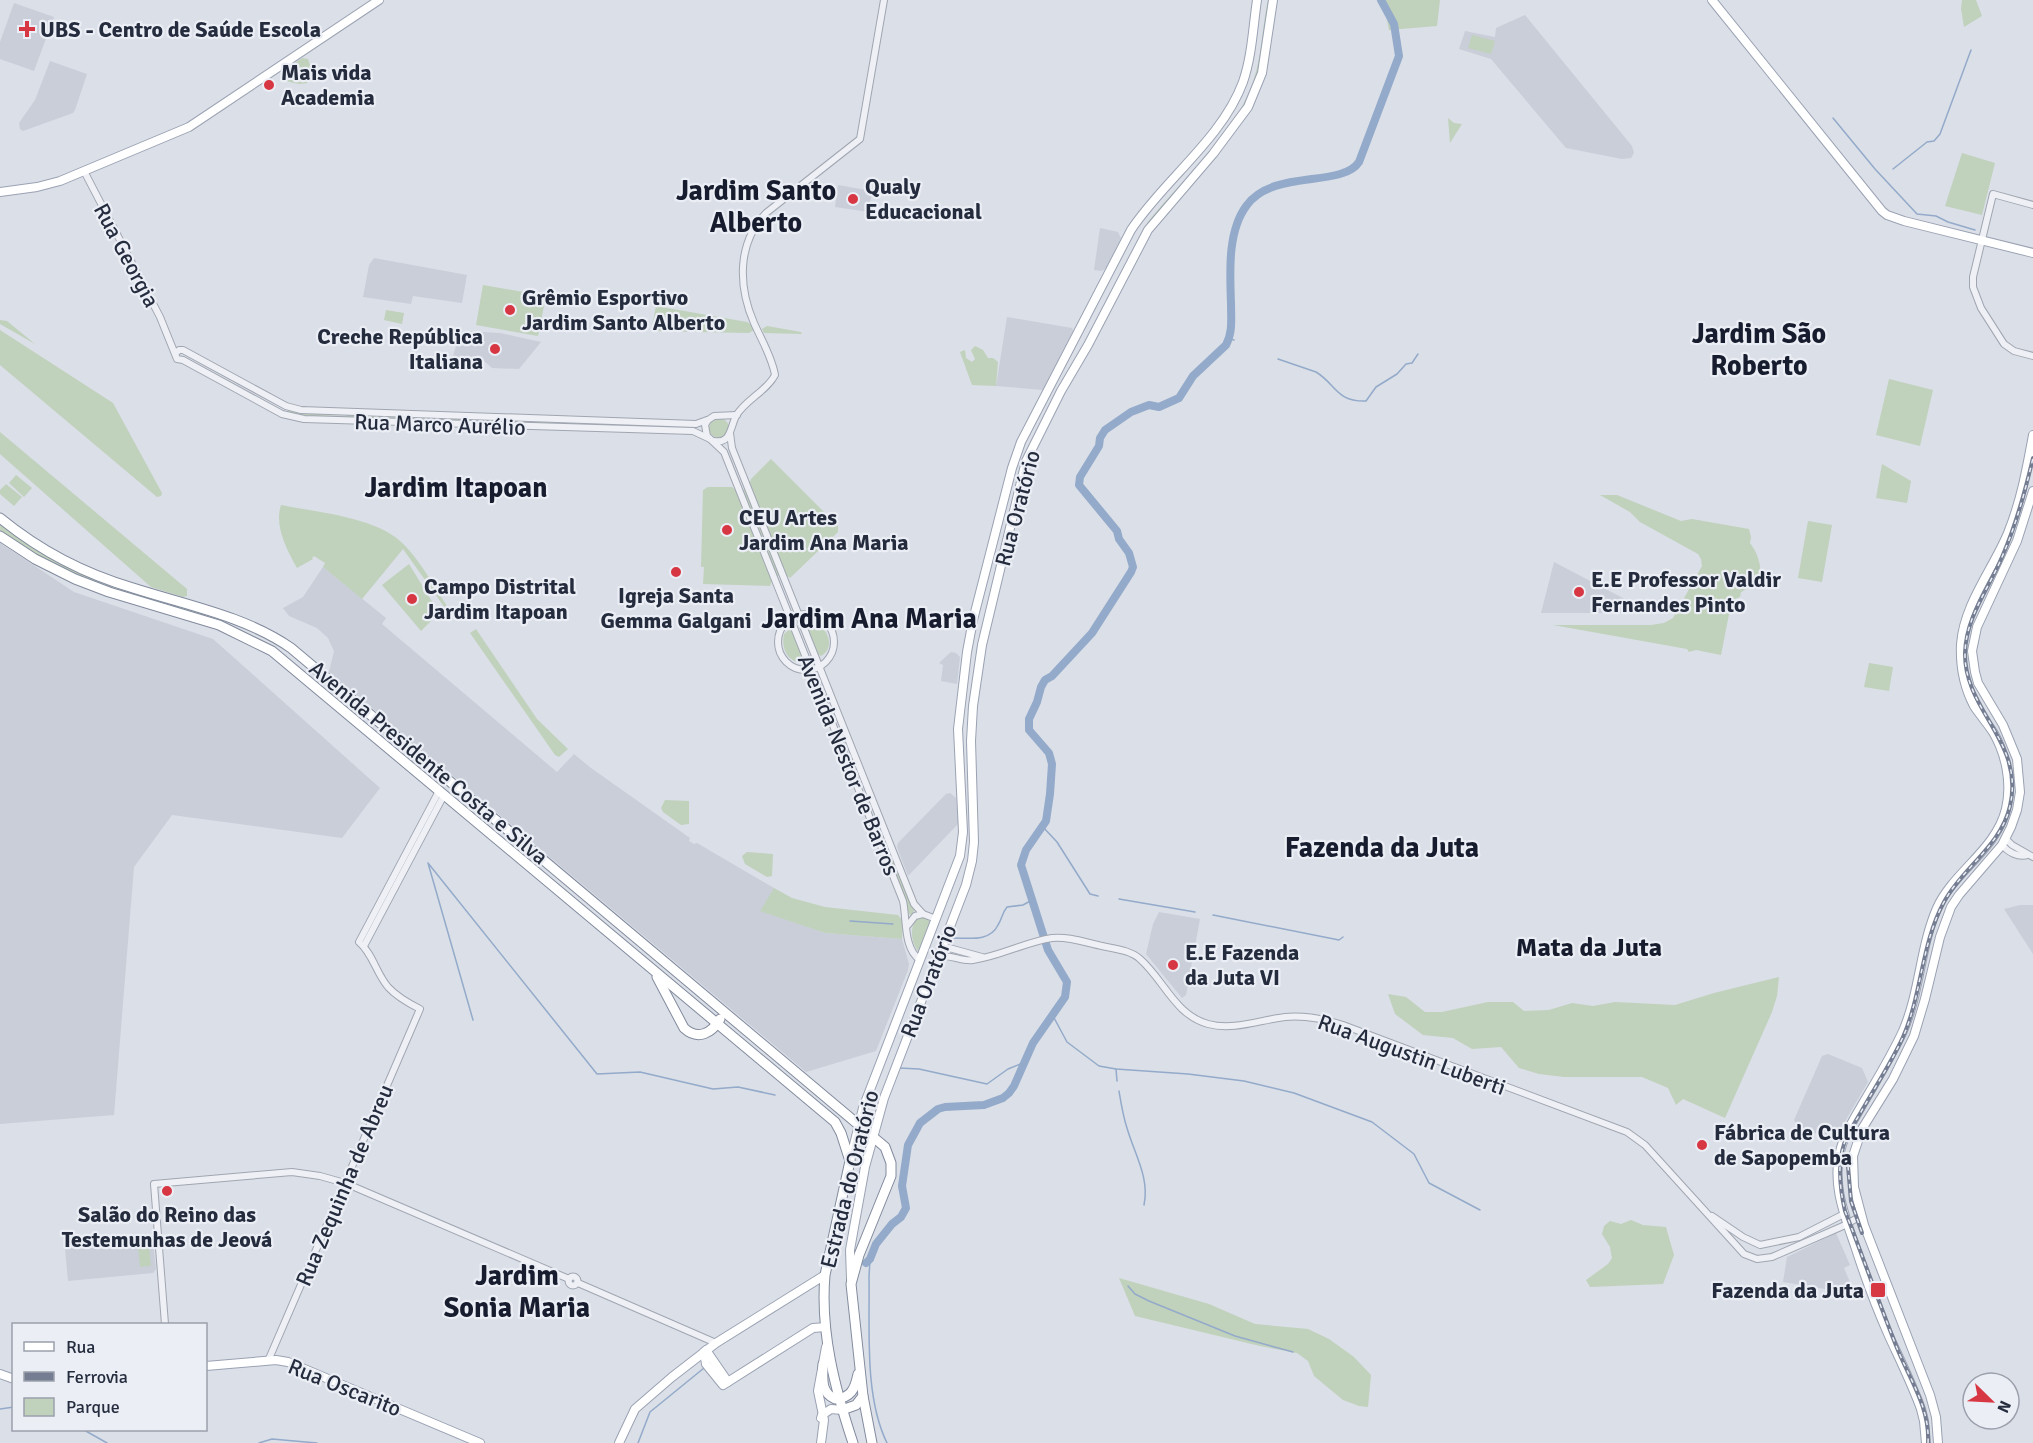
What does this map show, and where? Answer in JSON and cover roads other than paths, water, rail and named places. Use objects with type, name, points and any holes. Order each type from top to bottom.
[{"type":"highway","name":"Avenida Presidente Costa e Silva","points":[[0,518],[54,555],[94,574],[130,588],[226,616],[285,643],[872,1136],[887,1151],[891,1163],[891,1176],[859,1255],[851,1284]]},
{"type":"highway","name":"Avenida Presidente Costa e Silva","points":[[0,536],[35,559],[75,579],[109,592],[219,625],[272,651],[837,1125],[850,1161]]},
{"type":"highway","points":[[264,632],[264,638],[272,651]]},
{"type":"highway","points":[[654,972],[686,1030],[701,1035],[712,1031],[723,1011]]},
{"type":"highway","name":"Estrada do Oratório","points":[[839,1399],[826,1327],[824,1290],[825,1275],[850,1161]]},
{"type":"highway","points":[[851,1284],[863,1396],[872,1443]]},
{"type":"highway","points":[[823,1364],[825,1390],[831,1397],[839,1399],[852,1393],[859,1365]]},
{"type":"highway","points":[[842,1410],[856,1405],[863,1396]]},
{"type":"highway","points":[[839,1399],[853,1443]]},
{"type":"main road","points":[[0,192],[37,187],[84,171],[195,124],[379,0]]},
{"type":"main road","name":"Rua Oratório","points":[[878,1068],[958,863],[962,840],[958,729],[973,620],[1016,456],[1131,230],[1198,150],[1234,102],[1247,68],[1257,0]]},
{"type":"main road","name":"Rua Oratório","points":[[895,1067],[966,885],[972,861],[975,834],[970,732],[980,654],[1029,452],[1140,244],[1159,215],[1213,153],[1248,107],[1262,73],[1273,0]]},
{"type":"main road","points":[[1712,0],[1882,211],[1894,218],[2033,253]]},
{"type":"main road","points":[[1131,230],[1138,236],[1140,244]]},
{"type":"main road","points":[[1082,325],[1099,324]]},
{"type":"main road","points":[[1926,1443],[1925,1426],[1918,1402],[1885,1327],[1847,1224],[1837,1173],[1841,1150],[1851,1124],[1887,1063],[1905,1024],[1929,929],[1940,903],[1951,884],[1996,832],[2006,809],[2008,780],[2001,749],[1975,706],[1963,673],[1961,645],[1967,615],[1996,559],[2019,503],[2033,435]]},
{"type":"main road","points":[[1938,1440],[1936,1417],[1930,1395],[1861,1216],[1854,1187],[1852,1160],[1862,1129],[1893,1079],[1914,1036],[1947,916],[1959,895],[2004,842],[2017,810],[2020,792],[2019,770],[2011,742],[1978,683],[1973,662],[1974,637],[2017,541],[2033,491]]},
{"type":"main road","points":[[2019,503],[2029,508]]},
{"type":"main road","points":[[1967,615],[1973,620],[1972,635],[1974,637]]},
{"type":"main road","points":[[1996,832],[1998,840],[2004,842]]},
{"type":"main road","points":[[936,919],[945,925],[946,934]]},
{"type":"main road","points":[[920,960],[928,961],[937,958]]},
{"type":"main road","name":"Estrada do Oratório","points":[[851,1284],[852,1233],[872,1136],[895,1067]]},
{"type":"main road","name":"Estrada do Oratório","points":[[850,1161],[858,1125],[878,1068]]},
{"type":"main road","points":[[868,1096],[873,1094],[884,1098]]},
{"type":"main road","points":[[1841,1150],[1849,1154],[1852,1160]]},
{"type":"main road","points":[[619,1443],[635,1409],[692,1360],[825,1275]]},
{"type":"main road","points":[[705,1351],[706,1364],[723,1386],[813,1328],[826,1327]]},
{"type":"main road","points":[[818,1443],[822,1415],[818,1391],[828,1340]]},
{"type":"main road","points":[[705,1351],[728,1382]]},
{"type":"main road","name":"Rua Oscarito","points":[[207,1366],[279,1360],[288,1362],[480,1443]]},
{"type":"main road","points":[[692,1360],[706,1364]]},
{"type":"main road","points":[[822,1415],[831,1410],[842,1410]]},
{"type":"main road","points":[[1925,1426],[1931,1428],[1938,1440]]},
{"type":"street","points":[[737,415],[710,418],[705,428],[712,440],[723,440],[731,431],[737,415],[774,379],[775,375],[751,314],[743,284],[742,268],[748,241],[760,219],[772,208],[860,139],[884,0]]},
{"type":"street","name":"Rua Georgia","points":[[84,171],[170,338],[181,352]]},
{"type":"street","points":[[2033,205],[1993,194],[1972,284],[1981,308],[2007,347],[2033,356]]},
{"type":"street","name":"Rua Marco Aurélio","points":[[181,352],[186,357],[183,360],[208,374],[282,414],[304,419],[693,431],[712,440]]},
{"type":"street","name":"Rua Marco Aurélio","points":[[181,352],[286,406],[304,410],[698,424],[710,418]]},
{"type":"street","points":[[208,374],[212,366]]},
{"type":"street","points":[[226,383],[230,376]]},
{"type":"street","points":[[282,414],[286,406]]},
{"type":"street","points":[[721,416],[729,422],[731,431]]},
{"type":"street","points":[[649,423],[649,430]]},
{"type":"street","name":"Avenida Nestor de Barros","points":[[731,431],[732,448],[819,667],[914,904],[923,914]]},
{"type":"street","name":"Avenida Nestor de Barros","points":[[712,440],[724,452],[903,901],[910,947],[920,960]]},
{"type":"street","points":[[799,615],[816,616],[831,630],[833,639],[831,653],[826,661],[811,670],[800,670],[787,663],[781,654],[778,642],[780,633],[790,619],[799,615]]},
{"type":"street","name":"Rua Zequinha de Abreu","points":[[268,1361],[420,1009],[399,998],[387,986],[361,944],[441,793]]},
{"type":"street","points":[[2004,842],[2012,854],[2030,856]]},
{"type":"street","points":[[2004,842],[2026,851],[2030,856]]},
{"type":"street","points":[[907,926],[915,916],[923,914],[936,919]]},
{"type":"street","name":"Rua Augustin Luberti","points":[[937,958],[944,955],[969,961],[1038,942],[1065,939],[1121,950],[1135,956],[1147,965],[1183,1011],[1204,1023],[1214,1026],[1236,1026],[1285,1017],[1305,1017],[1320,1018],[1343,1025],[1627,1132],[1645,1145],[1744,1254],[1757,1259],[1772,1257],[1844,1214]]},
{"type":"street","points":[[942,946],[984,958]]},
{"type":"street","points":[[165,1323],[154,1184],[292,1172],[345,1183],[569,1279],[576,1277],[578,1283],[716,1343]]},
{"type":"street","name":"Rua Augustin Luberti","points":[[1706,1213],[1760,1245],[1803,1240],[1847,1224],[1861,1216]]},
{"type":"street","points":[[699,1335],[704,1342],[705,1351]]},
{"type":"waterway","points":[[866,1263],[876,1244],[892,1224],[901,1217],[906,1208],[902,1186],[908,1145],[920,1123],[938,1109],[984,1105],[1003,1098],[1009,1093],[1033,1043],[1065,997],[1067,982],[1048,950],[1021,865],[1026,850],[1046,821],[1052,764],[1049,753],[1029,730],[1029,719],[1045,680],[1052,676],[1092,633],[1133,567],[1129,553],[1119,539],[1117,531],[1079,485],[1080,477],[1099,446],[1100,438],[1105,430],[1131,412],[1149,405],[1159,407],[1179,398],[1193,376],[1226,345],[1231,325],[1231,253],[1236,227],[1247,205],[1259,194],[1273,187],[1289,182],[1338,175],[1350,170],[1359,162],[1399,56],[1394,24],[1381,0]]},
{"type":"waterway","points":[[1893,169],[1927,142],[1934,141],[1940,134],[1971,50]]},
{"type":"waterway","points":[[1833,118],[1875,169],[1917,214],[1936,216],[1975,230]]},
{"type":"waterway","points":[[1229,339],[1234,340]]},
{"type":"waterway","points":[[1278,359],[1316,372],[1348,399],[1366,401],[1376,387],[1397,374],[1406,364],[1412,363],[1418,354]]},
{"type":"waterway","points":[[1043,827],[1057,842],[1090,894],[1098,896]]},
{"type":"waterway","points":[[473,1020],[428,863],[597,1074],[640,1072],[713,1089],[738,1087],[775,1095]]},
{"type":"waterway","points":[[1119,899],[1195,912]]},
{"type":"waterway","points":[[953,938],[984,937],[998,925],[1007,907],[1023,905],[1032,900]]},
{"type":"waterway","points":[[1213,915],[1339,940],[1343,937]]},
{"type":"waterway","points":[[850,921],[893,924]]},
{"type":"waterway","points":[[1053,1016],[1067,1042],[1099,1066],[1244,1081],[1294,1093],[1372,1122],[1414,1154],[1429,1183],[1480,1210]]},
{"type":"waterway","points":[[899,1068],[919,1069],[987,1084],[1008,1069],[1023,1063]]},
{"type":"waterway","points":[[1116,1069],[1117,1081]]},
{"type":"waterway","points":[[1119,1091],[1122,1110],[1143,1175],[1144,1205]]},
{"type":"waterway","points":[[870,1259],[871,1384],[880,1425],[887,1443]]},
{"type":"waterway","points":[[1128,1286],[1135,1294],[1149,1301],[1235,1336],[1293,1352]]},
{"type":"waterway","points":[[638,1443],[650,1412],[704,1368]]},
{"type":"waterway","points":[[0,1409],[12,1407]]},
{"type":"waterway","points":[[86,1431],[107,1443]]},
{"type":"waterway","points":[[259,1443],[272,1439],[317,1443]]},
{"type":"railway","points":[[1928,1443],[1926,1418],[1918,1394],[1897,1348],[1845,1211],[1840,1161],[1850,1132],[1903,1037],[1936,918],[1952,890],[1998,833],[2010,806],[2012,783],[2009,763],[1974,692],[1967,674],[1965,653],[1973,616],[2012,533],[2033,458]]},
{"type":"railway","points":[[1848,1166],[1851,1201],[1862,1233]]},
{"type":"place","name":"UBS - Centro de Saúde Escola","points":[[27,29]]},
{"type":"place","name":"Mais vida Academia","points":[[269,85]]},
{"type":"place","name":"Qualy Educacional","points":[[853,199]]},
{"type":"place","name":"Grêmio Esportivo Jardim Santo Alberto","points":[[510,310]]},
{"type":"place","name":"Creche República Italiana","points":[[495,349]]},
{"type":"place","name":"CEU Artes Jardim Ana Maria","points":[[727,530]]},
{"type":"place","name":"Igreja Santa Gemma Galgani","points":[[676,572]]},
{"type":"place","name":"E.E Professor Valdir Fernandes Pinto","points":[[1579,592]]},
{"type":"place","name":"Campo Distrital Jardim Itapoan","points":[[412,599]]},
{"type":"place","name":"E.E Fazenda da Juta VI","points":[[1173,965]]},
{"type":"place","name":"Fábrica de Cultura de Sapopemba","points":[[1702,1145]]},
{"type":"place","name":"Salão do Reino das Testemunhas de Jeová","points":[[167,1191]]},
{"type":"place","name":"Fazenda da Juta","points":[[1878,1290]]},
{"type":"district","name":"Jardim Santo Alberto","points":[[756,206]]},
{"type":"district","name":"Jardim São Roberto","points":[[1759,349]]},
{"type":"district","name":"Jardim Itapoan","points":[[456,487]]},
{"type":"district","name":"Jardim Ana Maria","points":[[869,618]]},
{"type":"district","name":"Fazenda da Juta","points":[[1382,847]]},
{"type":"district","name":"Mata da Juta","points":[[1589,947]]},
{"type":"district","name":"Jardim Sonia Maria","points":[[517,1291]]}]
